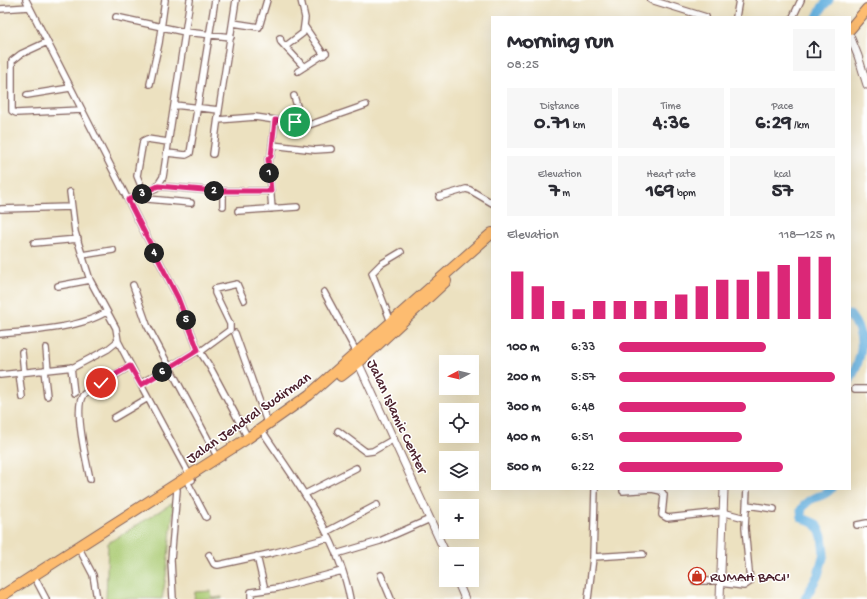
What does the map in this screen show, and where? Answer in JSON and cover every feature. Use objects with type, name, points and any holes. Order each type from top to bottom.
[{"type":"highway","points":[[851,21],[867,1]]},
{"type":"highway","points":[[851,28],[867,9]]},
{"type":"highway","name":"Jalan Jendral Sudirman","points":[[357,357],[391,322],[491,233]]},
{"type":"highway","name":"Jalan Jendral Sudirman","points":[[0,597],[190,480],[264,429],[357,357],[491,240]]},
{"type":"highway","name":"Jalan Jendral Sudirman","points":[[7,599],[177,490],[218,458],[264,429]]},
{"type":"street","points":[[26,0],[178,298],[199,351],[236,412],[248,438]]},
{"type":"street","points":[[150,84],[165,0]]},
{"type":"street","points":[[158,186],[163,177],[190,0]]},
{"type":"street","points":[[167,153],[186,155],[190,153],[214,0]]},
{"type":"street","points":[[213,154],[236,0]]},
{"type":"street","points":[[233,23],[259,27],[267,0]]},
{"type":"street","points":[[286,46],[304,33],[305,27],[301,0]]},
{"type":"street","points":[[651,0],[703,16]]},
{"type":"street","points":[[736,16],[739,0]]},
{"type":"street","points":[[793,16],[801,0]]},
{"type":"street","points":[[0,9],[29,7]]},
{"type":"street","points":[[116,17],[185,32],[231,37]]},
{"type":"street","points":[[298,71],[325,54],[305,27]]},
{"type":"street","points":[[280,38],[304,67]]},
{"type":"street","points":[[851,38],[867,85]]},
{"type":"street","points":[[47,42],[21,54],[12,61],[12,111],[16,113],[82,110]]},
{"type":"street","points":[[27,95],[70,88]]},
{"type":"street","points":[[294,96],[297,106],[295,122]]},
{"type":"street","points":[[174,105],[219,110]]},
{"type":"street","points":[[218,120],[254,117],[309,125],[366,105]]},
{"type":"street","points":[[272,209],[268,159],[271,156],[275,120]]},
{"type":"street","points":[[144,193],[137,176],[143,140],[147,138],[168,142]]},
{"type":"street","points":[[272,145],[315,150],[331,150]]},
{"type":"street","points":[[128,200],[158,186],[271,191]]},
{"type":"street","points":[[439,197],[466,189],[491,202]]},
{"type":"street","points":[[223,190],[223,206]]},
{"type":"street","points":[[70,192],[71,207],[78,239],[90,280],[116,328],[118,341],[190,480],[206,517]]},
{"type":"street","points":[[138,196],[148,199],[191,203]]},
{"type":"street","points":[[1,209],[71,207]]},
{"type":"street","points":[[238,211],[297,207]]},
{"type":"street","points":[[34,243],[78,239]]},
{"type":"street","points":[[82,255],[113,250]]},
{"type":"street","points":[[391,322],[372,273],[373,270],[401,252]]},
{"type":"street","points":[[58,286],[90,280]]},
{"type":"street","points":[[141,385],[199,351],[230,330],[230,324],[215,293],[215,289],[237,284],[244,300]]},
{"type":"street","points":[[133,285],[147,325],[218,458]]},
{"type":"street","points":[[324,292],[357,357]]},
{"type":"street","points":[[0,334],[73,325],[91,320],[106,312]]},
{"type":"street","points":[[235,333],[264,429],[305,494],[327,535],[336,554],[350,599]]},
{"type":"street","points":[[0,375],[71,368],[97,355],[118,341]]},
{"type":"street","points":[[46,348],[47,396]]},
{"type":"street","points":[[22,352],[22,397]]},
{"type":"street","name":"Jalan Islamic Center","points":[[357,357],[443,547]]},
{"type":"street","points":[[90,479],[81,427],[80,398],[84,394],[130,366]]},
{"type":"street","points":[[71,368],[74,393]]},
{"type":"street","points":[[855,389],[867,389]]},
{"type":"street","points":[[114,418],[148,398]]},
{"type":"street","points":[[338,431],[366,452],[373,451],[394,439]]},
{"type":"street","points":[[305,494],[356,468]]},
{"type":"street","points":[[173,599],[171,560],[177,490]]},
{"type":"street","points":[[588,599],[593,557],[595,490]]},
{"type":"street","points":[[623,491],[638,490]]},
{"type":"street","points":[[656,490],[661,491],[664,495],[662,515],[667,518],[722,512],[745,518]]},
{"type":"street","points":[[720,599],[724,490]]},
{"type":"street","points":[[695,581],[720,582],[744,586],[749,583],[745,518],[747,490]]},
{"type":"street","points":[[747,504],[774,509]]},
{"type":"street","points":[[209,555],[216,565],[257,556],[327,535],[377,505]]},
{"type":"street","points":[[336,554],[380,541],[430,519]]},
{"type":"street","points":[[857,525],[867,523]]},
{"type":"street","points":[[81,552],[93,575],[97,599]]},
{"type":"street","points":[[593,557],[643,554]]},
{"type":"street","points":[[257,556],[265,590]]},
{"type":"street","points":[[251,599],[251,592],[342,571]]},
{"type":"street","points":[[381,575],[391,599]]},
{"type":"street","points":[[36,580],[46,599]]},
{"type":"street","points":[[460,587],[465,599]]},
{"type":"green space","points":[[174,502],[162,599],[106,599],[108,543]]},
{"type":"green space","points":[[211,591],[212,598],[222,597],[222,599],[194,599],[195,592]]},
{"type":"waterway","points":[[818,16],[823,6],[829,0]]},
{"type":"waterway","points":[[851,317],[861,338],[858,363],[851,378]]},
{"type":"waterway","points":[[805,599],[818,575],[824,554],[822,536],[816,524],[802,518],[801,510],[809,501],[827,493],[830,490]]},
{"type":"place","name":"RUMAH BACI'","points":[[697,576]]},
{"type":"route","points":[[101,383],[130,366],[141,385],[145,381],[198,350],[178,298],[128,200],[158,186],[215,191],[271,191],[268,159],[271,156],[275,120],[295,122]]}]
